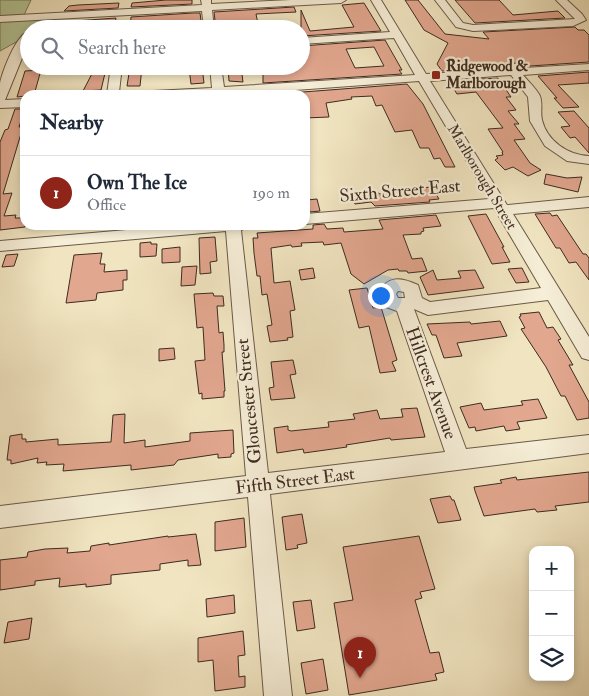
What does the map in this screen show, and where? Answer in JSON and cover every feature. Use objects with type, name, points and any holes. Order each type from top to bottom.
[{"type":"street","points":[[0,19],[55,16],[125,16],[206,4],[341,0]]},
{"type":"street","name":"Marlborough Street","points":[[376,0],[424,77],[471,161],[589,353]]},
{"type":"street","points":[[440,0],[460,25],[473,28],[573,23],[580,20],[579,16],[561,0]]},
{"type":"street","points":[[206,4],[208,20]]},
{"type":"street","points":[[49,20],[55,16]]},
{"type":"street","points":[[310,40],[397,35]]},
{"type":"street","points":[[0,99],[20,46]]},
{"type":"street","points":[[257,90],[589,67]]},
{"type":"street","points":[[514,72],[534,97],[539,126],[559,152],[576,160],[589,160]]},
{"type":"street","points":[[114,90],[116,75]]},
{"type":"street","points":[[216,75],[218,90]]},
{"type":"street","points":[[0,104],[20,103]]},
{"type":"street","name":"Sixth Street East","points":[[310,220],[589,202]]},
{"type":"street","points":[[0,246],[93,232],[134,230]]},
{"type":"street","name":"Gloucester Street","points":[[235,230],[278,696]]},
{"type":"street","name":"Hillcrest Avenue","points":[[460,460],[409,304],[428,309],[552,293]]},
{"type":"street","name":"Fifth Street East","points":[[0,517],[589,444]]},
{"type":"green space","points":[[0,0],[31,0],[24,15],[0,16]]},
{"type":"green space","points":[[20,20],[20,39],[0,51],[0,21]]},
{"type":"building","points":[[192,0],[192,4],[131,7],[132,3]]},
{"type":"building","points":[[405,0],[418,0],[445,34],[489,39],[483,32],[575,27],[578,30],[584,30],[589,35],[589,62],[530,66],[527,62],[488,65],[490,68],[442,71],[437,64],[448,43],[424,30]]},
{"type":"building","points":[[455,0],[499,0],[513,15],[558,11],[565,18],[475,23]]},
{"type":"building","points":[[119,3],[118,8],[64,11],[69,6]]},
{"type":"building","points":[[364,3],[381,31],[310,35],[310,31],[354,27],[342,5]]},
{"type":"building","points":[[294,7],[296,12],[256,14],[257,20],[215,20],[214,12]]},
{"type":"building","points":[[301,10],[305,20],[301,20]]},
{"type":"building","points":[[200,13],[201,20],[131,20],[131,17]]},
{"type":"building","points":[[116,18],[116,20],[88,20]]},
{"type":"building","points":[[385,40],[402,70],[399,70],[402,74],[263,83],[263,75],[310,75],[310,45]],"holes":[[[374,47],[384,66],[355,68],[346,49]]]},
{"type":"building","points":[[589,72],[589,83],[558,85],[579,107],[563,108],[538,76]]},
{"type":"building","points":[[24,75],[40,75],[35,90],[20,90],[20,97],[17,97]]},
{"type":"building","points":[[91,75],[105,75],[101,90],[84,90]]},
{"type":"building","points":[[129,75],[141,75],[140,86],[127,86]]},
{"type":"building","points":[[190,75],[203,75],[204,83],[191,84]]},
{"type":"building","points":[[229,75],[242,75],[243,82],[229,81]]},
{"type":"building","points":[[498,78],[511,97],[506,97],[516,110],[508,111],[519,124],[514,124],[525,139],[514,140],[530,163],[541,170],[528,176],[513,167],[505,170],[495,160],[498,158],[496,156],[503,155],[503,152],[488,129],[503,128],[476,92],[457,94],[449,81]]},
{"type":"building","points":[[407,84],[423,104],[455,167],[445,167],[440,158],[434,159],[429,148],[420,148],[412,130],[395,132],[382,105],[376,106],[372,96],[351,97],[352,99],[326,103],[329,117],[310,118],[310,91]]},
{"type":"building","points":[[15,109],[20,109],[20,137],[3,194],[12,193],[4,216],[16,215],[15,218],[20,218],[20,228],[0,230],[0,142],[5,130],[8,129]]},
{"type":"building","points":[[574,111],[589,128],[589,153],[575,137],[570,138],[561,127],[570,126],[558,112]]},
{"type":"building","points":[[546,174],[567,178],[582,177],[578,192],[544,184]]},
{"type":"building","points":[[430,187],[439,199],[429,200],[430,202],[375,206],[371,202],[355,204],[350,192],[375,191],[380,194]]},
{"type":"building","points":[[317,199],[320,211],[310,212],[310,200]]},
{"type":"building","points":[[550,213],[552,216],[557,215],[583,254],[586,254],[589,258],[589,280],[576,262],[569,263],[560,248],[556,248],[535,214]]},
{"type":"building","points":[[486,214],[510,262],[492,264],[468,216]]},
{"type":"building","points":[[436,215],[441,226],[423,228],[424,231],[421,234],[403,235],[412,259],[422,258],[427,271],[408,273],[398,269],[388,270],[364,284],[351,274],[341,243],[324,245],[323,242],[301,243],[302,246],[292,247],[291,245],[271,248],[274,283],[290,281],[295,310],[290,311],[293,337],[287,338],[288,340],[270,342],[267,326],[272,325],[267,294],[262,295],[260,276],[257,276],[254,253],[253,238],[258,238],[257,233],[310,230],[313,229],[313,225],[324,224],[327,229],[343,228],[344,232],[383,229],[379,220]]},
{"type":"building","points":[[215,237],[217,261],[210,262],[211,273],[200,274],[199,238]]},
{"type":"building","points":[[151,242],[151,244],[157,244],[156,256],[140,257],[140,243]]},
{"type":"building","points":[[180,247],[180,262],[162,263],[162,249]]},
{"type":"building","points":[[102,253],[100,264],[105,264],[104,272],[127,270],[127,280],[123,280],[123,290],[97,293],[96,300],[66,303],[74,255]]},
{"type":"building","points":[[18,254],[14,266],[2,267],[6,255]]},
{"type":"building","points":[[197,266],[195,285],[181,286],[182,267]]},
{"type":"building","points":[[313,268],[315,278],[301,280],[299,270]]},
{"type":"building","points":[[522,268],[529,282],[516,283],[508,269]]},
{"type":"building","points":[[433,270],[437,280],[461,278],[458,271],[475,270],[484,288],[428,295],[420,277]]},
{"type":"building","points":[[367,288],[373,308],[381,307],[397,360],[392,362],[396,371],[380,373],[369,326],[359,328],[349,290]]},
{"type":"building","points":[[213,293],[214,296],[223,296],[224,306],[217,306],[219,333],[223,332],[224,352],[222,352],[225,391],[224,397],[202,399],[202,393],[199,394],[195,361],[205,360],[203,327],[197,328],[194,294]]},
{"type":"building","points":[[539,312],[547,328],[553,327],[561,339],[558,340],[573,365],[569,365],[589,402],[589,418],[577,420],[565,396],[561,396],[546,367],[521,329],[525,328],[519,317],[521,316],[520,314]]},
{"type":"building","points":[[500,321],[507,336],[457,343],[462,356],[444,358],[436,335],[432,335],[427,324],[470,322],[471,324]]},
{"type":"building","points":[[174,348],[175,359],[159,361],[159,349]]},
{"type":"building","points":[[293,360],[296,374],[290,375],[295,398],[271,400],[269,388],[274,387],[271,362]]},
{"type":"building","points":[[538,399],[547,418],[517,422],[520,429],[506,431],[504,426],[476,431],[475,427],[469,428],[460,407],[481,403],[484,410],[523,405],[521,401]]},
{"type":"building","points":[[417,408],[425,437],[391,440],[390,438],[304,453],[303,449],[277,453],[274,428],[288,426],[288,430],[291,431],[329,427],[328,422],[355,419],[353,414],[377,410],[380,419],[403,417],[401,409]]},
{"type":"building","points":[[125,414],[124,443],[145,440],[145,447],[190,441],[190,433],[233,430],[234,453],[231,454],[231,457],[218,458],[218,454],[178,460],[174,465],[131,470],[131,465],[63,471],[64,464],[46,465],[47,462],[37,463],[38,458],[11,464],[11,460],[7,460],[10,436],[22,434],[22,439],[26,439],[26,442],[58,439],[58,445],[111,442],[113,415]]},
{"type":"building","points":[[589,472],[589,502],[555,506],[557,510],[537,512],[535,509],[484,516],[474,487],[502,483],[500,480],[516,477],[517,480]]},
{"type":"building","points":[[450,496],[454,500],[461,520],[438,523],[430,499]]},
{"type":"building","points":[[302,514],[307,543],[297,545],[298,548],[286,550],[282,517]]},
{"type":"building","points":[[244,518],[246,547],[215,551],[215,522]]},
{"type":"building","points":[[196,534],[201,565],[188,566],[188,560],[160,564],[160,570],[111,575],[111,584],[86,587],[86,584],[59,587],[60,578],[35,581],[35,585],[0,590],[0,560],[27,557],[28,552],[68,548],[67,553],[90,551],[91,546],[109,543],[109,545],[168,536]]},
{"type":"building","points":[[419,536],[435,589],[420,592],[422,598],[415,600],[430,653],[439,652],[444,672],[435,674],[437,680],[349,695],[334,603],[353,600],[343,547]]},
{"type":"building","points":[[234,595],[235,613],[207,617],[206,599]]},
{"type":"building","points":[[311,600],[315,628],[297,631],[293,602]]},
{"type":"building","points":[[32,618],[29,639],[4,643],[8,622]]},
{"type":"building","points":[[243,631],[245,655],[238,656],[239,677],[245,676],[245,687],[215,691],[213,660],[198,662],[198,638]]},
{"type":"building","points":[[323,659],[328,690],[306,694],[301,663]]},
{"type":"place","name":"Ridgewood & Marlborough","points":[[436,75]]},
{"type":"place","name":"Own The Ice","points":[[360,678]]}]
